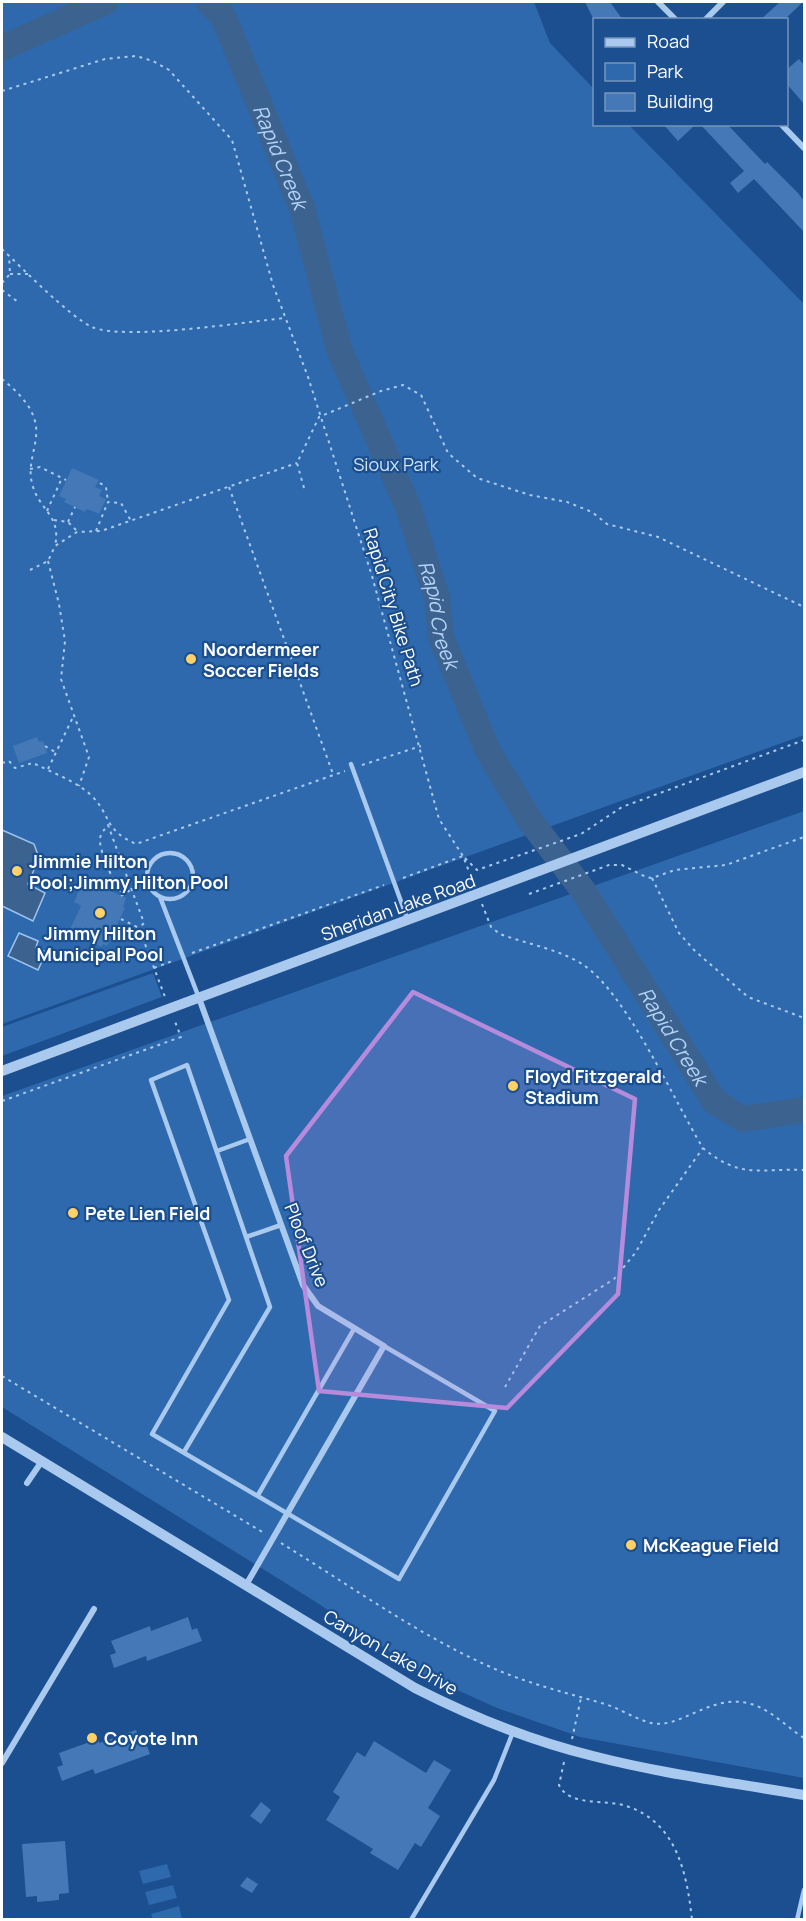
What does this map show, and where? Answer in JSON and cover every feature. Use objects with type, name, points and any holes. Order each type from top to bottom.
[{"type":"street","points":[[658,2],[674,18]]},
{"type":"street","points":[[707,18],[723,2]]},
{"type":"street","points":[[783,126],[804,148]]},
{"type":"street","name":"Sheridan Lake Road","points":[[2,1071],[804,772]]},
{"type":"street","name":"Ploof Drive","points":[[199,998],[308,1293],[318,1306],[384,1346]]},
{"type":"street","points":[[246,1585],[384,1346]]},
{"type":"street","name":"Canyon Lake Drive","points":[[2,1437],[415,1688],[513,1732],[568,1750],[634,1765],[804,1795]]},
{"type":"street","points":[[27,1483],[42,1461]]},
{"type":"street","points":[[2,1763],[94,1609]]},
{"type":"lane","points":[[352,766],[408,921]]},
{"type":"lane","points":[[159,896],[175,898],[188,890],[193,876],[188,862],[183,857],[176,854],[161,855],[150,864],[147,871],[149,886],[159,896],[199,998]]},
{"type":"lane","points":[[184,1452],[270,1307],[187,1065],[151,1080],[229,1300],[152,1434],[399,1579],[495,1411],[384,1346]]},
{"type":"lane","points":[[216,1151],[250,1139]]},
{"type":"lane","points":[[246,1237],[281,1225]]},
{"type":"lane","points":[[258,1495],[354,1329]]},
{"type":"lane","points":[[411,1920],[494,1780],[513,1732]]},
{"type":"lane","points":[[797,1920],[804,1890]]},
{"type":"path","name":"Rapid City Bike Path","points":[[2,91],[126,56],[153,61],[169,70],[232,140],[285,318],[308,377],[372,576],[421,746],[439,819],[463,856],[491,927],[500,934],[568,957],[597,977],[618,1002],[703,1148],[726,1164],[748,1172],[804,1170]]},
{"type":"path","points":[[2,249],[81,321],[110,332],[172,330],[285,318]]},
{"type":"path","points":[[2,283],[10,274],[9,256]]},
{"type":"path","points":[[10,274],[30,274]]},
{"type":"path","points":[[2,290],[18,302]]},
{"type":"path","points":[[2,379],[16,390],[35,419],[36,433],[30,469],[35,495],[54,520],[57,536],[48,561],[30,570]]},
{"type":"path","points":[[304,488],[297,463],[319,417],[381,391],[403,385],[416,391],[424,400],[448,453],[477,478],[530,495],[567,502],[592,512],[607,524],[658,537],[804,607]]},
{"type":"path","points":[[55,546],[77,532],[96,531],[131,521],[297,463]]},
{"type":"path","points":[[30,469],[40,467],[66,480]]},
{"type":"path","points":[[47,511],[62,478]]},
{"type":"path","points":[[96,531],[108,502],[106,486],[100,483]]},
{"type":"path","points":[[229,487],[334,775]]},
{"type":"path","points":[[108,502],[121,503],[131,521]]},
{"type":"path","points":[[68,522],[75,507]]},
{"type":"path","points":[[54,520],[68,522],[77,532]]},
{"type":"path","points":[[48,561],[59,604],[65,641],[61,679],[88,757],[79,786]]},
{"type":"path","points":[[48,771],[74,715]]},
{"type":"path","points":[[154,968],[463,856],[477,870],[506,862],[581,834],[622,807],[804,740]]},
{"type":"path","points":[[45,746],[57,753]]},
{"type":"path","points":[[108,825],[122,838],[136,844],[147,842],[334,775],[352,766],[421,746]]},
{"type":"path","points":[[2,763],[9,760],[15,768],[33,763],[79,786],[99,805],[144,922],[139,928]]},
{"type":"path","points":[[108,825],[101,834],[100,843],[116,885],[122,894],[132,889]]},
{"type":"path","points":[[529,894],[604,866],[622,865],[646,878],[652,878],[675,870],[726,866],[804,837]]},
{"type":"path","points":[[652,878],[679,933],[695,951],[748,997],[804,1018]]},
{"type":"path","points":[[2,1101],[181,1037],[139,928],[121,918]]},
{"type":"path","points":[[505,1387],[540,1326],[614,1279],[623,1270],[659,1209],[703,1148]]},
{"type":"path","points":[[2,1376],[470,1657],[530,1683],[657,1724],[669,1722],[711,1704],[751,1703],[804,1738]]},
{"type":"path","points":[[581,1698],[575,1729],[559,1779],[564,1794],[574,1799],[626,1805],[655,1822],[669,1839],[682,1862],[692,1920]]},
{"type":"highlighted area","points":[[413,992],[635,1099],[618,1294],[507,1408],[319,1391],[286,1156]]},
{"type":"green space","name":"Sioux Park","points":[[2,2],[534,2],[550,43],[593,88],[593,126],[630,126],[804,304],[804,735],[2,1024]]},
{"type":"green space","points":[[804,811],[804,1778],[580,1737],[497,1708],[424,1675],[319,1604],[2,1407],[2,1096]]},
{"type":"green space","points":[[153,973],[162,997],[2,1056],[2,1027]]},
{"type":"green space","points":[[167,1864],[171,1877],[143,1884],[139,1871]]},
{"type":"green space","points":[[173,1885],[177,1898],[149,1905],[145,1892]]},
{"type":"green space","points":[[179,1906],[182,1919],[153,1919],[151,1914]]},
{"type":"shaded area","name":"Jimmie Hilton Pool;Jimmy Hilton Pool","points":[[2,830],[34,844],[39,858],[28,884],[45,893],[33,921],[2,906]]},
{"type":"shaded area","name":"Jimmie Hilton Pool;Jimmy Hilton Pool","points":[[19,933],[38,941],[36,947],[46,952],[38,970],[8,956]]},
{"type":"building","points":[[585,2],[610,2],[622,18],[593,18]]},
{"type":"building","points":[[780,2],[803,2],[786,18],[762,18]]},
{"type":"building","points":[[799,59],[804,65],[804,104],[788,85],[788,68]]},
{"type":"building","points":[[665,126],[694,126],[678,141]]},
{"type":"building","points":[[702,126],[729,126],[765,164],[767,162],[798,193],[804,201],[804,232],[754,179],[738,193],[730,183],[744,171]]},
{"type":"building","points":[[72,468],[99,480],[95,487],[102,490],[99,496],[106,499],[99,514],[87,509],[85,512],[64,502],[66,499],[59,496]]},
{"type":"building","points":[[37,737],[39,742],[43,741],[47,753],[19,763],[13,746]]},
{"type":"building","name":"Jimmy Hilton Municipal Pool","points":[[84,879],[126,898],[123,907],[125,908],[107,946],[103,944],[102,947],[82,938],[83,935],[70,929],[81,906],[74,902]]},
{"type":"building","points":[[188,1617],[192,1630],[197,1628],[202,1641],[147,1661],[146,1656],[114,1668],[110,1655],[116,1653],[111,1641],[150,1626],[151,1631]]},
{"type":"building","points":[[136,1730],[140,1742],[145,1741],[150,1754],[95,1774],[93,1769],[62,1781],[57,1767],[63,1765],[59,1753],[98,1739],[99,1743]]},
{"type":"building","points":[[374,1741],[426,1773],[434,1760],[451,1770],[428,1808],[440,1816],[421,1847],[415,1843],[398,1870],[370,1853],[373,1849],[326,1820],[340,1797],[333,1792],[357,1752],[365,1757]]},
{"type":"building","points":[[261,1802],[271,1810],[261,1824],[250,1816]]},
{"type":"building","points":[[65,1841],[69,1893],[59,1894],[59,1900],[37,1902],[37,1896],[26,1897],[22,1844]]},
{"type":"building","points":[[247,1877],[258,1884],[252,1893],[240,1886]]},
{"type":"waterway","name":"Rapid Creek","points":[[2,48],[105,2]]},
{"type":"waterway","name":"Rapid Creek","points":[[209,2],[223,16],[302,208],[339,349],[408,507],[437,597],[441,637],[488,751],[529,819],[582,889],[715,1102],[743,1119],[804,1110]]},
{"type":"place","name":"Noordermeer Soccer Fields","points":[[191,659]]},
{"type":"place","name":"Jimmie Hilton Pool;Jimmy Hilton Pool","points":[[17,871]]},
{"type":"place","name":"Jimmy Hilton Municipal Pool","points":[[100,913]]},
{"type":"place","name":"Floyd Fitzgerald Stadium","points":[[513,1086]]},
{"type":"place","name":"Pete Lien Field","points":[[73,1213]]},
{"type":"place","name":"McKeague Field","points":[[631,1545]]},
{"type":"place","name":"Coyote Inn","points":[[92,1738]]}]
